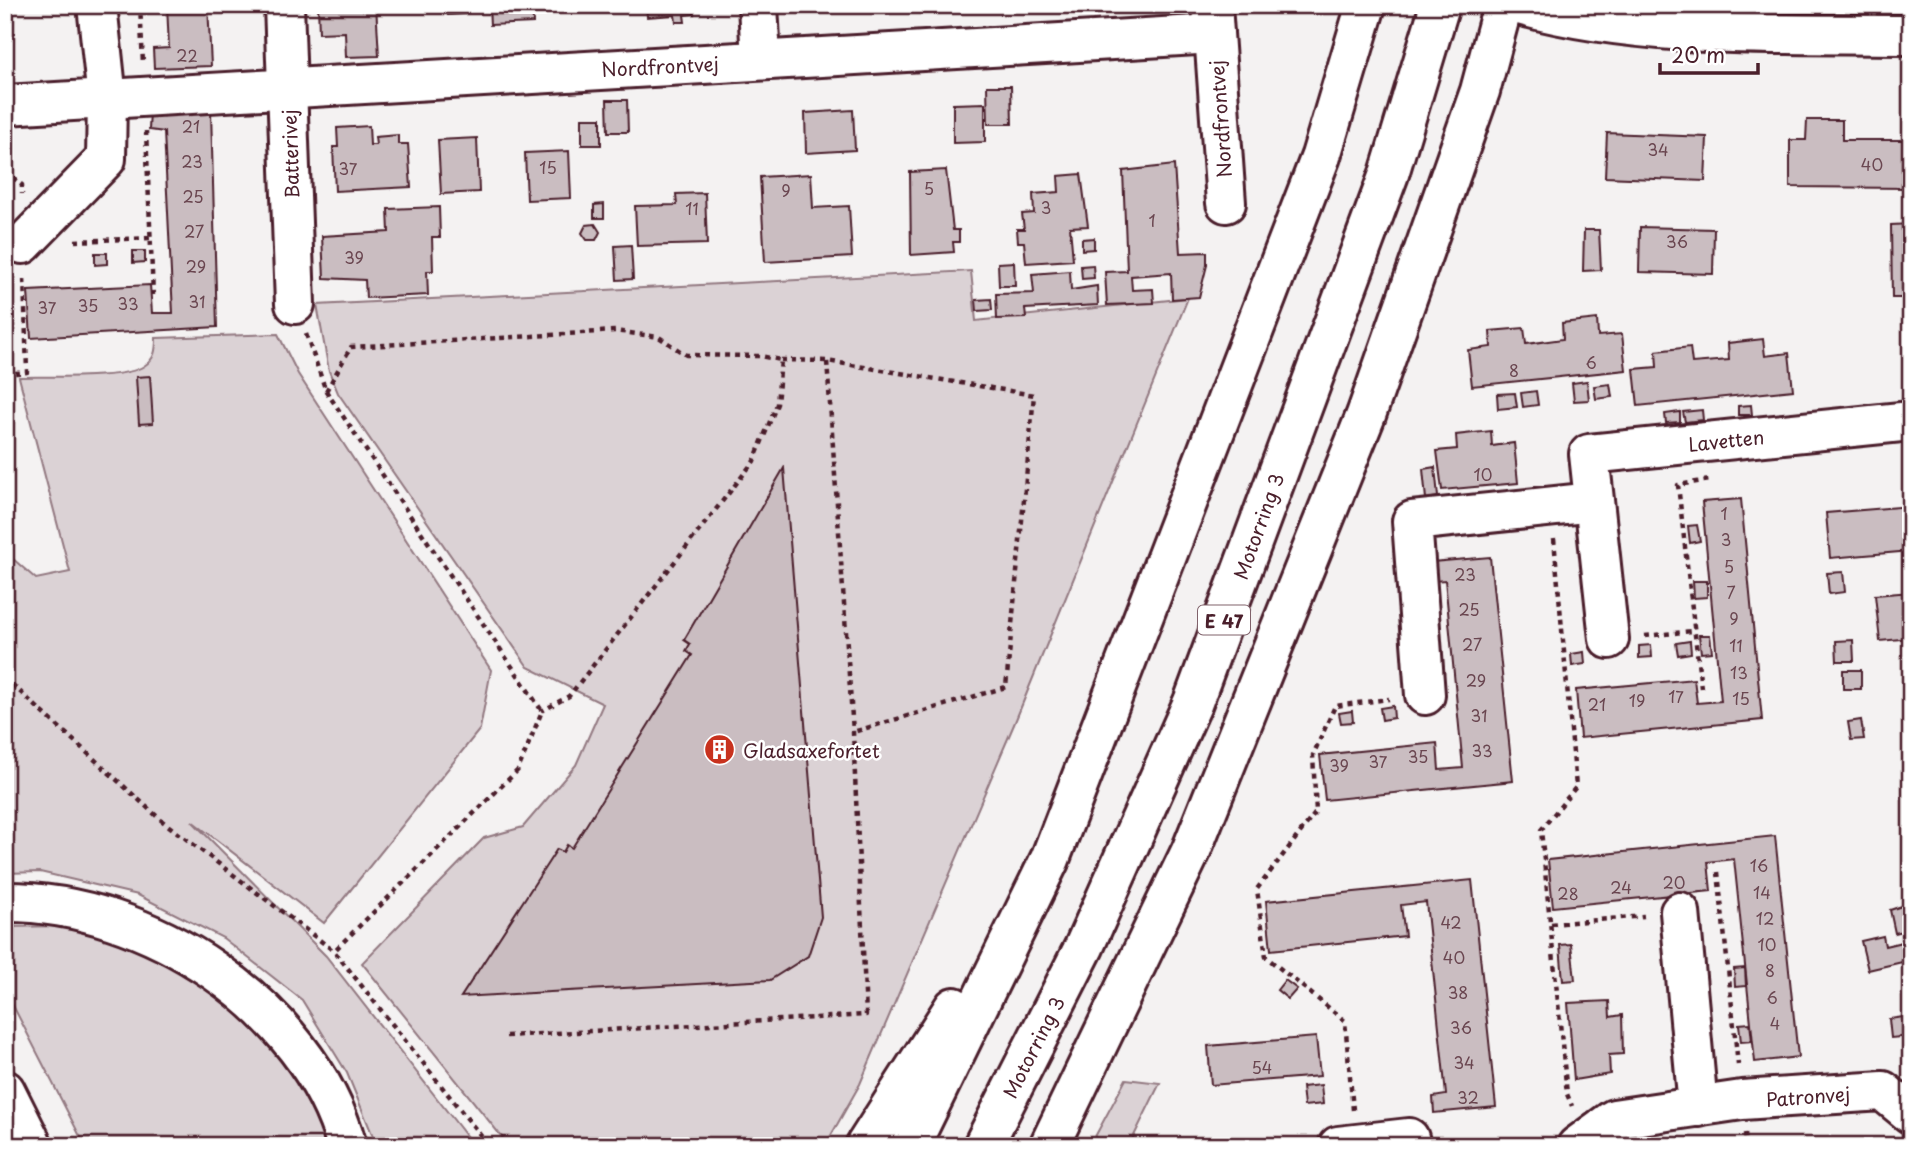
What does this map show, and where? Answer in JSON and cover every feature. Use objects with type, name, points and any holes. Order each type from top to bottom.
[{"type":"main road","points":[[23,244],[106,159],[107,99],[97,5]]},
{"type":"main road","name":"Batterivej","points":[[284,5],[295,304]]},
{"type":"main road","points":[[758,5],[761,61]]},
{"type":"main road","points":[[910,1146],[1050,859],[1316,169],[1366,5]]},
{"type":"main road","name":"Motorring 3","points":[[983,1146],[1084,947],[1193,702],[1389,174],[1440,5]]},
{"type":"main road","points":[[1049,1146],[1191,851],[1366,415],[1480,91],[1503,5]]},
{"type":"main road","points":[[1519,5],[1548,13],[1633,26],[1737,19],[1911,35]]},
{"type":"main road","name":"Nordfrontvej","points":[[5,105],[761,61],[1212,20],[1226,203]]},
{"type":"main road","name":"Lavetten","points":[[1609,639],[1589,454],[1911,421]]},
{"type":"main road","points":[[1425,695],[1412,521],[1594,502]]},
{"type":"main road","points":[[865,1146],[1050,859]]},
{"type":"main road","points":[[5,902],[51,906],[127,923],[183,950],[243,991],[279,1027],[313,1073],[347,1146]]},
{"type":"main road","points":[[1679,912],[1698,1107]]},
{"type":"main road","points":[[5,1090],[33,1146]]},
{"type":"main road","name":"Patronvej","points":[[1585,1140],[1614,1119],[1742,1100],[1883,1091],[1911,1114]]},
{"type":"main road","points":[[1347,1145],[1409,1138],[1411,1146]]},
{"type":"path","points":[[140,5],[153,295]]},
{"type":"path","points":[[23,244],[151,238]]},
{"type":"path","points":[[295,304],[326,391],[542,711]]},
{"type":"path","points":[[326,391],[351,347],[615,331],[659,337],[686,355],[760,356],[781,360],[827,361],[1034,395],[1006,687],[853,732]]},
{"type":"path","points":[[334,951],[518,770],[542,711],[569,696],[754,461],[777,404],[781,360]]},
{"type":"path","points":[[506,1036],[866,1014],[853,732],[827,361]]},
{"type":"path","points":[[5,374],[27,372]]},
{"type":"path","points":[[1701,688],[1678,485],[1718,479]]},
{"type":"path","points":[[1550,507],[1576,787],[1541,830],[1567,1094],[1585,1140]]},
{"type":"path","points":[[5,678],[161,820],[334,951],[489,1146]]},
{"type":"path","points":[[1347,1145],[1345,1021],[1265,957],[1257,888],[1316,812],[1313,755],[1335,706],[1425,695]]},
{"type":"path","points":[[1718,872],[1746,1146]]},
{"type":"path","points":[[1551,924],[1722,909]]},
{"type":"shaded area","points":[[971,271],[976,321],[1188,298],[1015,722],[860,1084],[825,1146],[509,1146],[362,963],[484,838],[523,827],[576,765],[603,704],[528,667],[338,393],[329,371],[317,305]]},
{"type":"shaded area","points":[[278,334],[298,374],[491,670],[480,729],[324,923],[192,821],[326,956],[474,1146],[377,1146],[347,1073],[302,1000],[223,938],[138,895],[40,872],[5,873],[5,552],[36,579],[70,572],[19,377],[103,375],[134,370],[151,360],[156,338]]},
{"type":"shaded area","points":[[67,926],[177,956],[257,1006],[337,1146],[85,1146],[5,990],[5,927]]},
{"type":"shaded area","points":[[1126,1079],[1160,1083],[1129,1146],[1090,1146]]},
{"type":"building","points":[[167,5],[208,5],[211,66],[154,68],[153,49],[169,48]]},
{"type":"building","points":[[318,5],[376,5],[379,56],[346,57],[345,32],[319,33]]},
{"type":"building","points":[[448,5],[465,5],[465,14],[448,15]]},
{"type":"building","points":[[489,5],[532,5],[533,23],[490,25]]},
{"type":"building","points":[[646,5],[694,5],[694,14],[684,15],[685,22],[676,22],[675,15],[647,17]]},
{"type":"building","points":[[987,86],[1011,86],[1012,124],[988,124]]},
{"type":"building","points":[[607,100],[627,100],[628,132],[608,132]]},
{"type":"building","points":[[985,103],[985,142],[953,143],[953,104]]},
{"type":"building","points":[[853,110],[855,150],[806,153],[805,113]]},
{"type":"building","points":[[211,111],[217,327],[31,338],[28,291],[150,285],[152,313],[173,313],[164,132],[149,130],[150,112]]},
{"type":"building","points":[[582,118],[601,118],[601,145],[582,145]]},
{"type":"building","points":[[1807,120],[1842,120],[1842,140],[1911,140],[1911,188],[1790,187],[1790,140],[1806,140]]},
{"type":"building","points":[[369,126],[370,145],[376,145],[375,137],[398,135],[398,144],[408,144],[411,187],[335,191],[333,147],[338,147],[337,128]]},
{"type":"building","points":[[1607,133],[1707,137],[1705,181],[1605,177]]},
{"type":"building","points":[[477,138],[479,192],[441,194],[438,140]]},
{"type":"building","points":[[569,151],[571,198],[527,200],[525,153]]},
{"type":"building","points":[[1174,165],[1180,253],[1207,252],[1207,265],[1199,297],[1172,299],[1171,273],[1131,276],[1132,290],[1153,289],[1154,303],[1107,305],[1105,272],[1127,271],[1123,171]]},
{"type":"building","points":[[946,170],[953,230],[959,230],[959,242],[953,242],[954,252],[911,255],[910,172]]},
{"type":"building","points":[[811,174],[813,208],[849,206],[852,257],[765,262],[760,177]]},
{"type":"building","points":[[1081,174],[1088,226],[1070,227],[1073,260],[1026,263],[1024,242],[1018,242],[1017,229],[1024,229],[1022,214],[1034,213],[1033,194],[1059,192],[1058,176]]},
{"type":"building","points":[[705,193],[707,244],[637,246],[635,206],[677,205],[676,194]]},
{"type":"building","points":[[604,204],[604,218],[594,218],[594,205]]},
{"type":"building","points":[[439,207],[440,237],[432,237],[433,271],[427,271],[428,295],[366,298],[365,280],[324,278],[322,236],[389,232],[388,209]]},
{"type":"building","points":[[595,224],[600,232],[596,240],[587,240],[582,233],[586,225]]},
{"type":"building","points":[[1911,224],[1911,298],[1892,298],[1891,225]]},
{"type":"building","points":[[1640,227],[1714,229],[1713,274],[1639,272]]},
{"type":"building","points":[[1584,230],[1599,230],[1601,270],[1583,271]]},
{"type":"building","points":[[1094,238],[1094,249],[1082,250],[1082,239]]},
{"type":"building","points":[[631,245],[633,279],[617,280],[615,246]]},
{"type":"building","points":[[133,251],[145,251],[145,262],[133,263]]},
{"type":"building","points":[[95,253],[107,253],[107,264],[95,265]]},
{"type":"building","points":[[1014,262],[1015,286],[999,286],[998,263]]},
{"type":"building","points":[[1093,265],[1094,278],[1082,279],[1081,266]]},
{"type":"building","points":[[1070,271],[1071,290],[1097,286],[1098,305],[1025,309],[1026,318],[997,319],[996,294],[1034,293],[1032,274]]},
{"type":"building","points":[[991,299],[992,310],[977,311],[976,300]]},
{"type":"building","points":[[1597,319],[1598,336],[1622,334],[1626,370],[1472,386],[1468,350],[1491,347],[1490,331],[1524,328],[1526,344],[1563,339],[1562,323]]},
{"type":"building","points":[[1763,339],[1765,356],[1789,353],[1793,390],[1638,406],[1634,369],[1657,367],[1656,351],[1690,347],[1692,363],[1729,360],[1728,343]]},
{"type":"building","points":[[150,376],[153,423],[139,424],[136,377]]},
{"type":"building","points":[[1587,381],[1589,400],[1574,401],[1572,383]]},
{"type":"building","points":[[1610,384],[1612,397],[1596,399],[1594,386]]},
{"type":"building","points":[[1536,391],[1538,405],[1523,407],[1521,393]]},
{"type":"building","points":[[1515,393],[1517,407],[1498,409],[1497,394]]},
{"type":"building","points":[[1751,405],[1752,415],[1738,415],[1738,406]]},
{"type":"building","points":[[1702,410],[1703,420],[1685,422],[1683,412]]},
{"type":"building","points":[[1680,412],[1680,422],[1666,423],[1665,414]]},
{"type":"building","points":[[1491,431],[1492,446],[1514,443],[1518,483],[1442,490],[1437,451],[1457,449],[1456,435]]},
{"type":"building","points":[[1435,467],[1438,497],[1426,499],[1423,469]]},
{"type":"building","name":"Gladsaxefortet","points":[[784,468],[821,917],[808,956],[770,980],[461,997],[557,849],[563,852],[567,845],[572,848],[692,655],[686,651],[690,644],[684,640]]},
{"type":"building","points":[[1741,499],[1762,720],[1580,738],[1576,690],[1694,679],[1697,703],[1721,701],[1702,502]]},
{"type":"building","points":[[1911,506],[1911,551],[1830,558],[1826,513]]},
{"type":"building","points":[[1697,525],[1700,541],[1690,543],[1688,526]]},
{"type":"building","points":[[1490,557],[1513,781],[1325,800],[1320,755],[1437,743],[1439,770],[1463,768],[1445,580],[1434,581],[1432,562]]},
{"type":"building","points":[[1843,572],[1845,592],[1829,594],[1827,573]]},
{"type":"building","points":[[1693,581],[1707,581],[1707,597],[1694,598]]},
{"type":"building","points":[[1911,592],[1911,638],[1880,641],[1875,595]]},
{"type":"building","points":[[1699,635],[1710,635],[1712,652],[1701,653]]},
{"type":"building","points":[[1853,640],[1854,661],[1837,661],[1836,641]]},
{"type":"building","points":[[1690,641],[1691,653],[1678,655],[1676,643]]},
{"type":"building","points":[[1651,645],[1652,657],[1639,658],[1639,646]]},
{"type":"building","points":[[1584,652],[1585,664],[1572,666],[1571,654]]},
{"type":"building","points":[[1843,670],[1861,670],[1861,689],[1843,689]]},
{"type":"building","points":[[1393,706],[1394,718],[1382,720],[1380,708]]},
{"type":"building","points":[[1352,711],[1353,722],[1341,723],[1339,713]]},
{"type":"building","points":[[1861,720],[1864,739],[1851,740],[1848,722]]},
{"type":"building","points":[[1775,836],[1798,1057],[1755,1062],[1734,859],[1708,862],[1711,891],[1553,907],[1548,860]]},
{"type":"building","points":[[1472,880],[1496,1107],[1434,1113],[1433,1097],[1446,1095],[1426,902],[1401,905],[1405,936],[1271,950],[1266,901]]},
{"type":"building","points":[[1911,903],[1911,960],[1868,970],[1861,941],[1883,936],[1885,946],[1906,941],[1903,931],[1895,933],[1890,910]]},
{"type":"building","points":[[1571,944],[1575,980],[1563,981],[1560,945]]},
{"type":"building","points":[[1745,968],[1746,986],[1735,987],[1734,969]]},
{"type":"building","points":[[1285,980],[1297,989],[1288,999],[1277,990]]},
{"type":"building","points":[[1609,1001],[1610,1017],[1622,1015],[1623,1054],[1609,1055],[1610,1074],[1574,1080],[1568,1003]]},
{"type":"building","points":[[1911,1016],[1911,1036],[1891,1038],[1889,1019]]},
{"type":"building","points":[[1750,1023],[1752,1041],[1741,1042],[1739,1024]]},
{"type":"building","points":[[1316,1037],[1320,1076],[1211,1085],[1208,1046]]},
{"type":"building","points":[[1321,1085],[1323,1104],[1304,1106],[1302,1087]]},
{"type":"place","name":"Gladsaxefortet","points":[[720,750]]}]
